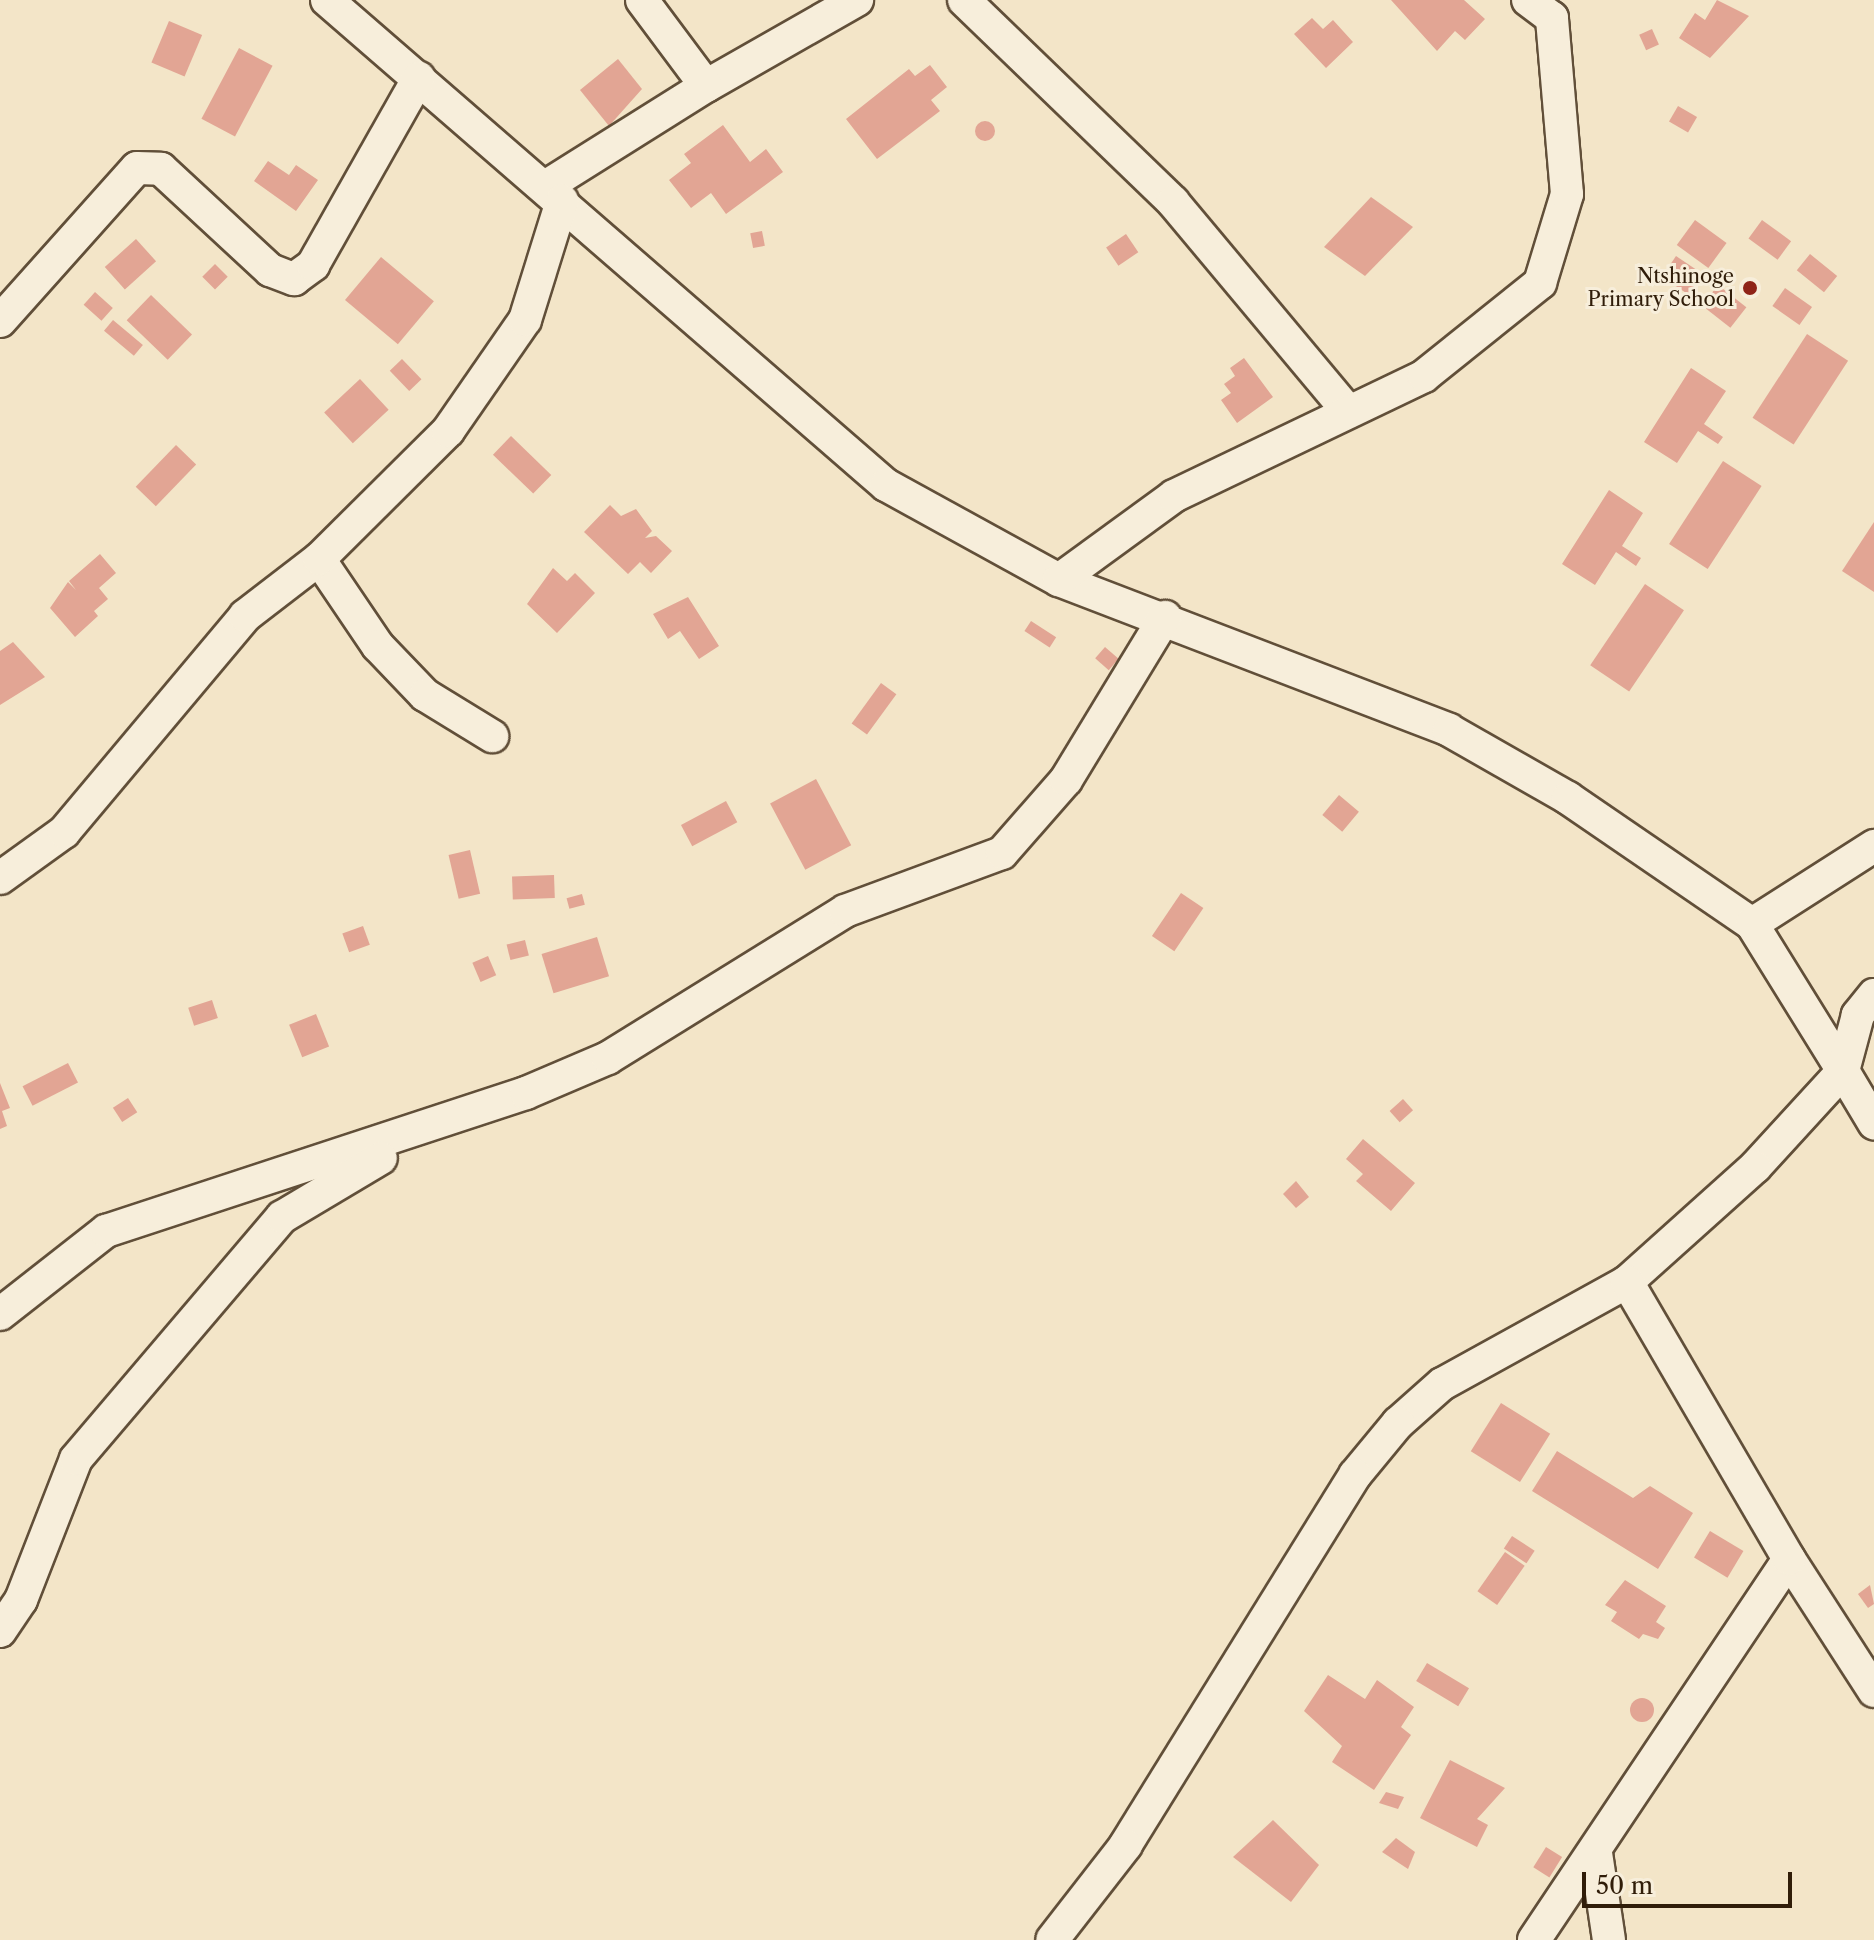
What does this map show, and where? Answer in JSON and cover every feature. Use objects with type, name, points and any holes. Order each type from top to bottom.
[{"type":"street","points":[[327,0],[886,485],[1059,580],[1165,617],[1449,730],[1568,798],[1752,924],[1874,1123]]},
{"type":"street","points":[[642,0],[706,86]]},
{"type":"street","points":[[0,878],[64,832],[197,666],[245,616],[319,559],[448,431],[494,368],[536,294],[554,194],[706,86],[857,0]]},
{"type":"street","points":[[964,0],[1173,202],[1348,411]]},
{"type":"street","points":[[1059,580],[1174,496],[1424,376],[1540,283],[1567,194],[1548,6]]},
{"type":"street","points":[[0,321],[137,168],[161,169],[270,270],[294,279],[313,265],[419,78]]},
{"type":"street","points":[[319,559],[378,646],[425,695],[492,736]]},
{"type":"street","points":[[0,1314],[106,1231],[144,1214],[435,1125],[608,1058],[845,911],[1002,853],[1058,792],[1165,617]]},
{"type":"street","points":[[1752,924],[1874,846]]},
{"type":"street","points":[[1052,1940],[1126,1845],[1355,1475],[1398,1423],[1442,1384],[1627,1282],[1755,1167],[1843,1071],[1858,1015],[1874,995]]},
{"type":"street","points":[[0,1631],[21,1600],[76,1459],[179,1332],[282,1217],[435,1125]]},
{"type":"street","points":[[1627,1282],[1789,1559],[1874,1691]]},
{"type":"street","points":[[1534,1940],[1596,1853],[1644,1769],[1789,1559]]},
{"type":"street","points":[[1596,1853],[1609,1940]]},
{"type":"building","points":[[1391,0],[1464,0],[1485,19],[1465,40],[1455,31],[1437,51]]},
{"type":"building","points":[[1717,0],[1749,16],[1710,58],[1679,38],[1695,13],[1705,20]]},
{"type":"building","points":[[1312,18],[1323,29],[1333,20],[1353,42],[1326,68],[1294,34]]},
{"type":"building","points":[[169,21],[202,35],[185,76],[151,62]]},
{"type":"building","points":[[1652,29],[1659,45],[1646,50],[1639,35]]},
{"type":"building","points":[[239,48],[273,66],[235,136],[201,119]]},
{"type":"building","points":[[618,59],[642,89],[609,126],[580,90]]},
{"type":"building","points":[[930,65],[947,87],[931,100],[940,111],[877,159],[846,119],[909,69],[915,76]]},
{"type":"building","points":[[1678,106],[1697,117],[1688,133],[1669,122]]},
{"type":"building","points":[[985,121],[992,124],[995,131],[992,138],[985,141],[978,138],[975,131],[978,124]]},
{"type":"building","points":[[723,125],[750,162],[766,149],[783,172],[726,214],[711,193],[691,208],[669,180],[691,163],[684,154]]},
{"type":"building","points":[[268,161],[289,175],[296,165],[318,180],[296,211],[254,181]]},
{"type":"building","points":[[1371,197],[1413,227],[1365,276],[1324,247]]},
{"type":"building","points":[[1695,220],[1727,243],[1708,268],[1677,245]]},
{"type":"building","points":[[1762,220],[1791,241],[1778,260],[1748,239]]},
{"type":"building","points":[[762,231],[765,246],[753,248],[750,233]]},
{"type":"building","points":[[1126,234],[1138,252],[1118,266],[1106,247]]},
{"type":"building","points":[[136,239],[156,261],[125,289],[105,267]]},
{"type":"building","points":[[1810,254],[1837,276],[1824,292],[1797,270]]},
{"type":"building","points":[[1676,256],[1704,275],[1690,296],[1662,277]]},
{"type":"building","points":[[381,257],[434,301],[398,344],[345,300]]},
{"type":"building","points":[[215,264],[228,277],[215,289],[202,277]]},
{"type":"building","points":[[1718,285],[1746,307],[1730,328],[1702,305]]},
{"type":"building","points":[[1785,288],[1812,307],[1799,325],[1772,306]]},
{"type":"building","points":[[95,292],[113,308],[101,321],[84,305]]},
{"type":"building","points":[[151,295],[192,335],[168,360],[127,320]]},
{"type":"building","points":[[113,320],[143,345],[134,356],[104,331]]},
{"type":"building","points":[[1807,334],[1848,361],[1794,445],[1753,418]]},
{"type":"building","points":[[1244,358],[1273,397],[1237,423],[1221,400],[1231,393],[1224,384],[1235,376],[1230,368]]},
{"type":"building","points":[[402,359],[421,379],[409,391],[390,371]]},
{"type":"building","points":[[1691,368],[1726,391],[1704,424],[1723,437],[1718,444],[1698,431],[1677,463],[1644,442]]},
{"type":"building","points":[[360,379],[389,410],[353,443],[324,412]]},
{"type":"building","points":[[511,436],[551,475],[533,494],[493,455]]},
{"type":"building","points":[[176,445],[196,464],[156,506],[136,487]]},
{"type":"building","points":[[1723,461],[1762,486],[1708,569],[1669,544]]},
{"type":"building","points":[[1609,490],[1643,513],[1622,546],[1641,558],[1636,566],[1616,552],[1595,585],[1562,564]]},
{"type":"building","points":[[610,505],[621,516],[636,509],[652,531],[645,538],[656,536],[672,551],[651,573],[640,562],[628,574],[584,532]]},
{"type":"building","points":[[1874,522],[1874,592],[1842,571]]},
{"type":"building","points":[[100,554],[116,573],[99,588],[108,599],[94,611],[98,616],[75,637],[50,608],[68,582],[76,590],[69,581]]},
{"type":"building","points":[[553,568],[567,581],[575,573],[595,593],[557,633],[527,604]]},
{"type":"building","points":[[1645,584],[1684,610],[1629,692],[1590,665]]},
{"type":"building","points":[[688,597],[719,646],[699,659],[680,631],[668,639],[653,614]]},
{"type":"building","points":[[1031,621],[1056,637],[1050,647],[1024,631]]},
{"type":"building","points":[[13,642],[45,677],[0,705],[0,651]]},
{"type":"building","points":[[1105,647],[1119,659],[1109,670],[1095,658]]},
{"type":"building","points":[[881,683],[896,694],[867,735],[852,723]]},
{"type":"building","points":[[816,779],[851,845],[805,870],[770,803]]},
{"type":"building","points":[[1339,795],[1359,812],[1342,832],[1322,815]]},
{"type":"building","points":[[726,801],[737,822],[692,846],[681,825]]},
{"type":"building","points":[[470,850],[480,894],[459,899],[449,855]]},
{"type":"building","points":[[554,875],[555,898],[513,899],[512,876]]},
{"type":"building","points":[[1181,893],[1203,908],[1174,951],[1152,936]]},
{"type":"building","points":[[582,894],[585,905],[569,909],[567,898]]},
{"type":"building","points":[[363,926],[370,945],[349,952],[342,934]]},
{"type":"building","points":[[597,937],[609,976],[554,993],[542,954]]},
{"type":"building","points":[[525,940],[529,956],[510,960],[507,945]]},
{"type":"building","points":[[488,956],[496,975],[481,982],[472,963]]},
{"type":"building","points":[[212,1000],[218,1018],[194,1026],[188,1008]]},
{"type":"building","points":[[316,1014],[329,1046],[302,1057],[289,1025]]},
{"type":"building","points":[[68,1063],[78,1083],[33,1106],[23,1086]]},
{"type":"building","points":[[0,1083],[10,1108],[2,1111],[7,1126],[0,1129]]},
{"type":"building","points":[[128,1098],[137,1112],[122,1122],[113,1108]]},
{"type":"building","points":[[1403,1099],[1413,1110],[1400,1122],[1390,1111]]},
{"type":"building","points":[[1363,1139],[1415,1183],[1391,1211],[1356,1181],[1363,1174],[1346,1159]]},
{"type":"building","points":[[1296,1181],[1309,1197],[1296,1208],[1283,1194]]},
{"type":"building","points":[[1501,1403],[1550,1434],[1520,1482],[1471,1451]]},
{"type":"building","points":[[1557,1451],[1633,1498],[1650,1486],[1693,1513],[1658,1569],[1532,1491]]},
{"type":"building","points":[[1710,1531],[1743,1551],[1727,1578],[1694,1558]]},
{"type":"building","points":[[1512,1536],[1535,1551],[1526,1563],[1504,1549]]},
{"type":"building","points":[[1505,1552],[1525,1566],[1497,1605],[1477,1591]]},
{"type":"building","points":[[1625,1580],[1666,1606],[1656,1622],[1665,1628],[1658,1639],[1643,1634],[1639,1639],[1611,1621],[1617,1612],[1605,1605]]},
{"type":"building","points":[[1870,1585],[1874,1604],[1868,1608],[1858,1594]]},
{"type":"building","points":[[1427,1663],[1469,1688],[1458,1706],[1416,1681]]},
{"type":"building","points":[[1328,1675],[1365,1699],[1377,1680],[1414,1707],[1401,1727],[1411,1735],[1374,1790],[1332,1762],[1342,1746],[1304,1711]]},
{"type":"building","points":[[1642,1698],[1653,1705],[1654,1710],[1647,1721],[1642,1722],[1631,1715],[1630,1710],[1637,1699]]},
{"type":"building","points":[[1450,1760],[1505,1788],[1477,1819],[1488,1825],[1477,1847],[1420,1818]]},
{"type":"building","points":[[1386,1792],[1404,1797],[1398,1809],[1379,1803]]},
{"type":"building","points":[[1273,1820],[1319,1865],[1291,1902],[1233,1857]]},
{"type":"building","points":[[1396,1838],[1415,1852],[1408,1869],[1382,1852]]},
{"type":"building","points":[[1546,1847],[1562,1857],[1549,1877],[1533,1867]]},
{"type":"place","name":"Ntshinoge Primary School","points":[[1750,288]]}]
